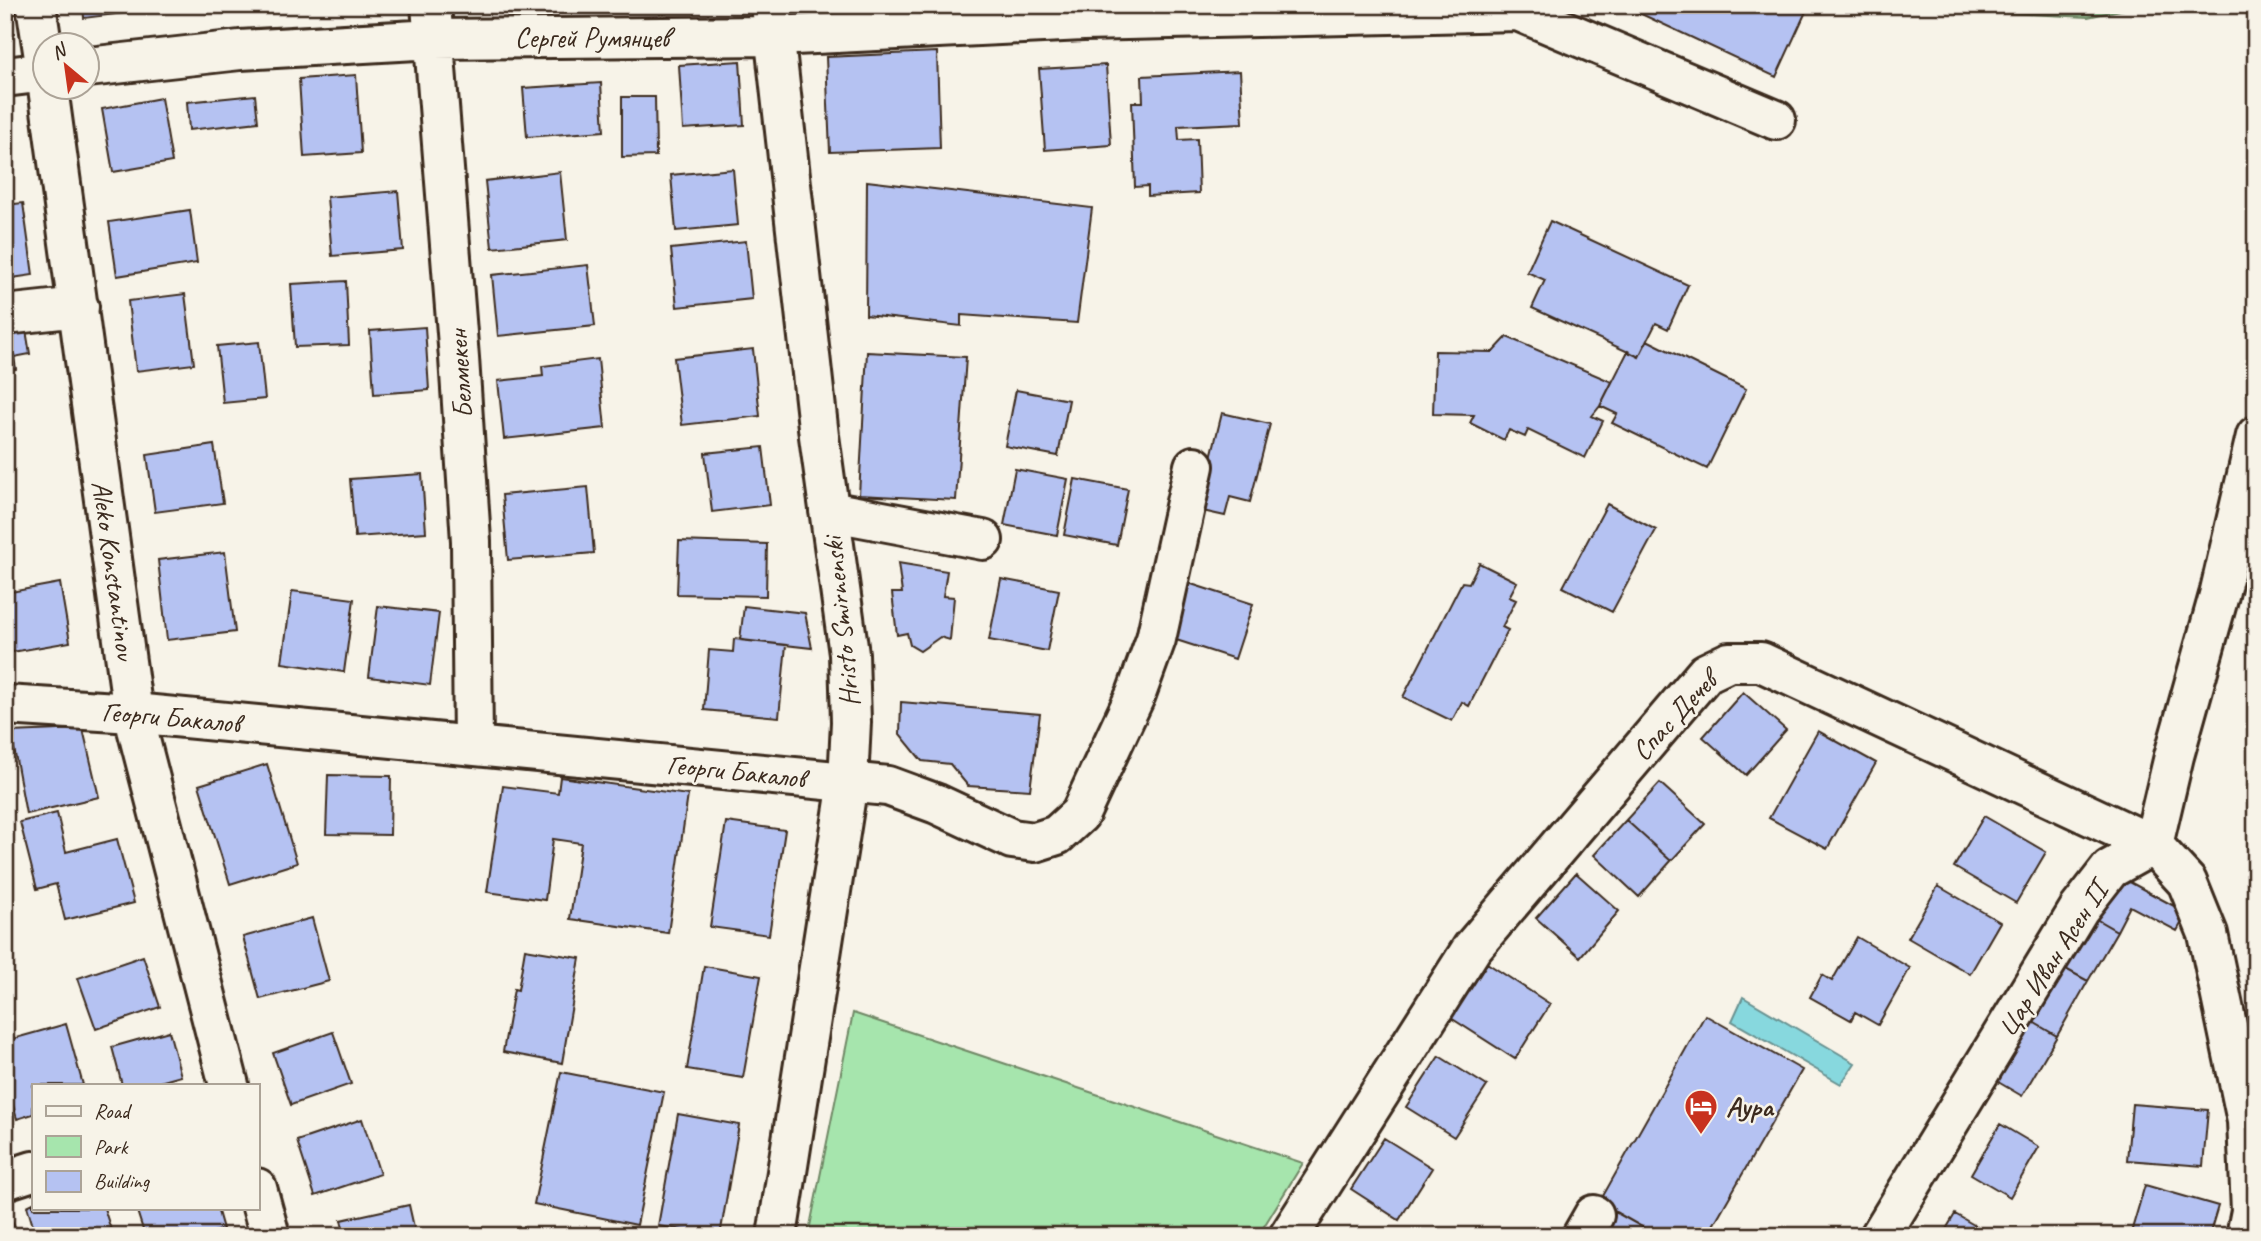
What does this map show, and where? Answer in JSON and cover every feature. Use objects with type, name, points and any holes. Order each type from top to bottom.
[{"type":"street","points":[[36,5],[40,32]]},
{"type":"street","name":"Сергей Румянцев","points":[[102,65],[240,50],[432,22],[1083,21],[1518,11],[1776,120]]},
{"type":"street","name":"Hristo Smirnenski","points":[[772,21],[829,511],[849,654],[851,722],[848,782],[778,1236]]},
{"type":"street","name":"Белмекен","points":[[432,22],[471,541],[473,744]]},
{"type":"street","points":[[5,77],[32,73]]},
{"type":"street","name":"Aleko Konstantinov","points":[[50,102],[133,713],[229,1084]]},
{"type":"street","points":[[5,315],[79,307]]},
{"type":"street","points":[[2153,845],[2174,756],[2219,595],[2256,436]]},
{"type":"street","name":"Георги Бакалов","points":[[5,705],[133,713],[473,744],[888,786],[937,804],[1012,839],[1035,842],[1057,835],[1080,814],[1136,694],[1156,639],[1194,466]]},
{"type":"street","points":[[829,511],[983,540]]},
{"type":"street","name":"Спас Дечев","points":[[1289,1236],[1472,948],[1706,673],[1729,662],[1761,662],[2153,845],[2187,882],[2208,934],[2247,1121],[2252,1211],[2246,1236]]},
{"type":"street","name":"Цар Иван Асен II","points":[[1880,1236],[2079,909],[2110,869],[2153,845]]},
{"type":"street","points":[[5,1180],[32,1171]]},
{"type":"street","points":[[259,1195],[270,1236]]},
{"type":"green space","points":[[1937,5],[2143,5],[2088,17],[1946,10]]},
{"type":"green space","points":[[853,1013],[1303,1163],[1258,1236],[808,1236]]},
{"type":"water","points":[[1743,997],[1855,1063],[1841,1084],[1732,1021]]},
{"type":"building","points":[[83,5],[132,5],[133,12],[84,18]]},
{"type":"building","points":[[1622,5],[1809,5],[1776,77]]},
{"type":"building","points":[[937,52],[940,148],[830,152],[826,57]]},
{"type":"building","points":[[740,61],[744,125],[683,129],[679,65]]},
{"type":"building","points":[[1106,65],[1111,145],[1045,150],[1039,69]]},
{"type":"building","points":[[1240,71],[1243,123],[1178,126],[1179,140],[1197,139],[1199,193],[1148,196],[1148,186],[1135,187],[1132,102],[1143,102],[1142,76]]},
{"type":"building","points":[[356,75],[361,153],[304,157],[299,79]]},
{"type":"building","points":[[601,83],[604,131],[527,137],[523,88]]},
{"type":"building","points":[[255,95],[258,122],[189,130],[187,102]]},
{"type":"building","points":[[622,97],[655,97],[656,156],[622,157]]},
{"type":"building","points":[[161,98],[172,162],[113,172],[102,109]]},
{"type":"building","points":[[733,169],[738,225],[676,231],[671,175]]},
{"type":"building","points":[[560,172],[567,240],[492,248],[485,181]]},
{"type":"building","points":[[867,181],[1092,208],[1077,323],[961,315],[961,326],[866,315]]},
{"type":"building","points":[[398,191],[403,250],[332,256],[327,197]]},
{"type":"building","points":[[23,203],[33,275],[5,279],[5,205]]},
{"type":"building","points":[[190,210],[197,263],[117,276],[109,222]]},
{"type":"building","points":[[1550,221],[1688,285],[1668,329],[1656,323],[1639,357],[1532,308],[1545,280],[1527,272]]},
{"type":"building","points":[[746,241],[752,299],[677,307],[671,249]]},
{"type":"building","points":[[588,265],[595,326],[498,336],[492,275]]},
{"type":"building","points":[[346,281],[349,345],[295,347],[291,284]]},
{"type":"building","points":[[185,294],[194,364],[136,371],[128,301]]},
{"type":"building","points":[[24,318],[30,354],[14,357],[16,369],[5,371],[5,320]]},
{"type":"building","points":[[425,327],[429,390],[374,394],[370,331]]},
{"type":"building","points":[[1507,337],[1612,382],[1592,416],[1603,421],[1585,458],[1528,430],[1525,437],[1509,430],[1504,440],[1470,423],[1474,415],[1433,414],[1435,351],[1493,352]]},
{"type":"building","points":[[1647,340],[1746,389],[1707,469],[1612,423],[1617,414],[1600,406],[1628,351],[1639,357]]},
{"type":"building","points":[[259,342],[265,399],[223,403],[217,346]]},
{"type":"building","points":[[753,349],[760,416],[682,425],[674,358]]},
{"type":"building","points":[[867,352],[966,357],[956,500],[859,495]]},
{"type":"building","points":[[598,359],[605,428],[504,439],[498,381],[543,376],[542,366]]},
{"type":"building","points":[[1016,390],[1069,400],[1058,456],[1005,446]]},
{"type":"building","points":[[1222,413],[1270,424],[1250,502],[1230,497],[1225,516],[1198,510]]},
{"type":"building","points":[[214,445],[223,503],[155,512],[147,455]]},
{"type":"building","points":[[763,447],[770,505],[712,512],[705,453]]},
{"type":"building","points":[[1015,469],[1068,479],[1057,535],[1004,525]]},
{"type":"building","points":[[422,474],[426,532],[355,537],[350,479]]},
{"type":"building","points":[[1075,479],[1128,489],[1117,545],[1064,535]]},
{"type":"building","points":[[588,487],[594,553],[508,560],[502,495]]},
{"type":"building","points":[[1607,504],[1656,530],[1612,612],[1563,587]]},
{"type":"building","points":[[679,541],[767,544],[766,596],[677,594]]},
{"type":"building","points":[[225,552],[235,632],[167,640],[158,560]]},
{"type":"building","points":[[898,563],[947,571],[943,596],[954,597],[950,640],[940,637],[920,651],[910,645],[907,633],[897,635],[892,593],[902,593]]},
{"type":"building","points":[[1479,563],[1517,582],[1509,597],[1516,600],[1502,627],[1508,630],[1469,706],[1462,702],[1452,721],[1403,697],[1462,582],[1469,583]]},
{"type":"building","points":[[1001,579],[1059,590],[1047,651],[989,640]]},
{"type":"building","points":[[1185,582],[1253,604],[1235,659],[1167,637]]},
{"type":"building","points":[[60,583],[70,642],[12,652],[5,612],[5,593]]},
{"type":"building","points":[[292,591],[354,599],[344,672],[282,663]]},
{"type":"building","points":[[378,606],[439,613],[430,685],[369,677]]},
{"type":"building","points":[[744,606],[805,613],[812,648],[740,640]]},
{"type":"building","points":[[734,639],[786,645],[779,717],[704,710],[709,650],[733,652]]},
{"type":"building","points":[[1743,692],[1786,730],[1746,775],[1703,737]]},
{"type":"building","points":[[901,702],[1040,714],[1030,790],[968,786],[950,764],[922,761],[900,734]]},
{"type":"building","points":[[83,729],[99,797],[26,814],[11,732]]},
{"type":"building","points":[[1818,731],[1876,763],[1827,849],[1769,818]]},
{"type":"building","points":[[267,764],[297,863],[230,884],[199,785]]},
{"type":"building","points":[[328,775],[391,776],[390,835],[326,834]]},
{"type":"building","points":[[560,777],[688,795],[668,933],[570,919],[581,843],[553,839],[545,900],[487,892],[503,786],[558,793]]},
{"type":"building","points":[[1660,783],[1705,824],[1671,861],[1626,820]]},
{"type":"building","points":[[57,813],[66,852],[117,839],[134,903],[65,920],[56,884],[37,889],[20,822]]},
{"type":"building","points":[[1984,816],[2046,852],[2016,903],[1954,867]]},
{"type":"building","points":[[1626,820],[1671,861],[1639,897],[1594,855]]},
{"type":"building","points":[[726,822],[785,830],[769,935],[710,927]]},
{"type":"building","points":[[1576,873],[1619,911],[1580,957],[1536,918]]},
{"type":"building","points":[[2113,873],[2187,913],[2177,931],[2130,906],[2117,931],[2089,915]]},
{"type":"building","points":[[1938,886],[2000,922],[1970,974],[1908,938]]},
{"type":"building","points":[[2089,915],[2117,931],[2088,981],[2060,966]]},
{"type":"building","points":[[312,918],[329,981],[260,999],[243,937]]},
{"type":"building","points":[[1857,937],[1910,968],[1878,1025],[1855,1012],[1851,1020],[1810,997],[1822,975],[1832,981]]},
{"type":"building","points":[[525,949],[580,958],[562,1063],[503,1052],[514,989],[518,990]]},
{"type":"building","points":[[143,956],[160,1007],[96,1029],[78,978]]},
{"type":"building","points":[[1487,963],[1550,1004],[1515,1059],[1451,1018]]},
{"type":"building","points":[[704,966],[761,976],[743,1078],[687,1069]]},
{"type":"building","points":[[2060,966],[2088,981],[2057,1036],[2028,1019]]},
{"type":"building","points":[[1705,1015],[1802,1070],[1707,1236],[1658,1236],[1599,1203]]},
{"type":"building","points":[[2028,1019],[2057,1036],[2022,1096],[1993,1079]]},
{"type":"building","points":[[66,1024],[83,1084],[32,1084],[32,1114],[17,1119],[5,1078],[5,1041]]},
{"type":"building","points":[[169,1031],[181,1076],[153,1084],[122,1084],[112,1047]]},
{"type":"building","points":[[333,1032],[351,1084],[291,1105],[273,1053]]},
{"type":"building","points":[[1439,1056],[1487,1086],[1454,1137],[1406,1107]]},
{"type":"building","points":[[561,1072],[664,1092],[637,1225],[534,1204]]},
{"type":"building","points":[[2132,1104],[2208,1110],[2203,1166],[2127,1160]]},
{"type":"building","points":[[678,1114],[739,1125],[720,1236],[658,1226]]},
{"type":"building","points":[[362,1119],[380,1174],[315,1196],[297,1141]]},
{"type":"building","points":[[2000,1124],[2039,1147],[2010,1197],[1971,1174]]},
{"type":"building","points":[[1384,1138],[1432,1168],[1399,1220],[1351,1189]]},
{"type":"building","points":[[2145,1185],[2218,1206],[2209,1236],[2130,1236]]},
{"type":"building","points":[[32,1204],[32,1210],[105,1210],[113,1236],[36,1236],[27,1206]]},
{"type":"building","points":[[409,1205],[416,1236],[345,1236],[341,1220]]},
{"type":"building","points":[[137,1210],[218,1210],[223,1229],[201,1236],[145,1236]]},
{"type":"building","points":[[1616,1212],[1658,1236],[1602,1236]]},
{"type":"building","points":[[1955,1214],[1993,1236],[1942,1236]]},
{"type":"building","points":[[10,1216],[19,1236],[5,1236],[5,1218]]},
{"type":"place","name":"Аура","points":[[1701,1136]]}]
